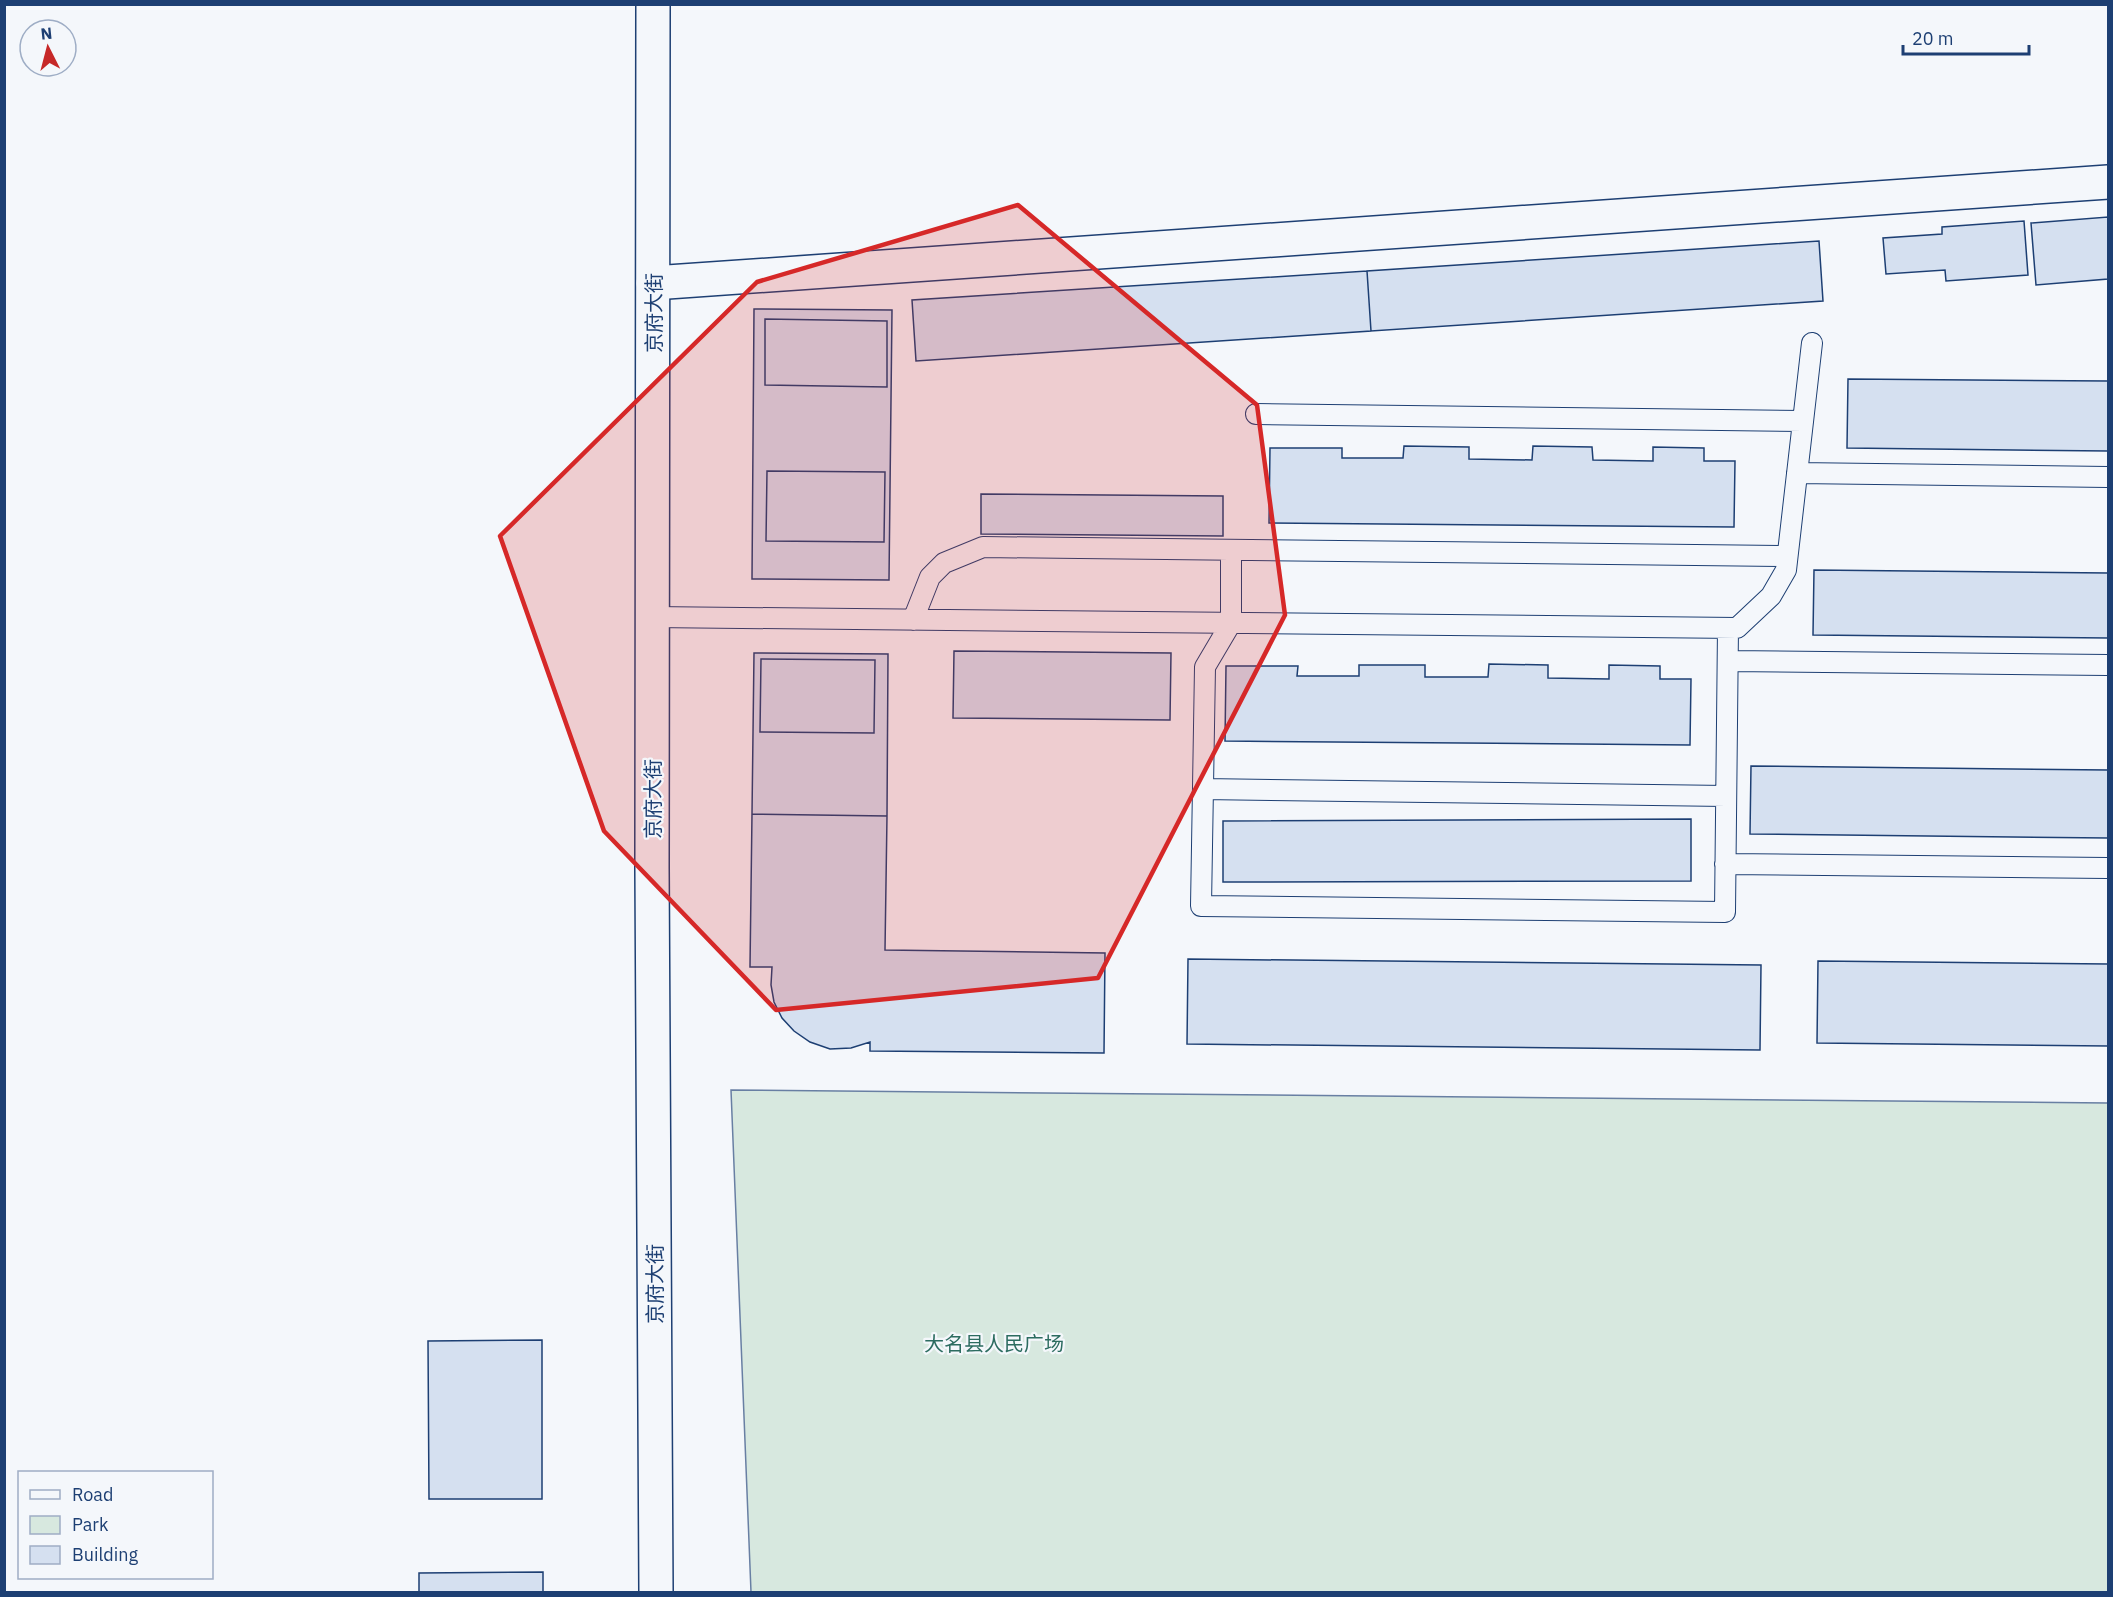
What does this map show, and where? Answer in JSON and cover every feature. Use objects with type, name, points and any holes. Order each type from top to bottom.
[{"type":"street","name":"京府大街","points":[[653,4],[652,617],[656,1593]]},
{"type":"street","points":[[653,283],[2109,182]]},
{"type":"lane","points":[[652,617],[1737,628],[1771,596],[1786,570],[1812,343]]},
{"type":"lane","points":[[1256,414],[1803,421]]},
{"type":"lane","points":[[1797,473],[2109,477]]},
{"type":"lane","points":[[913,620],[930,577],[945,563],[983,547],[1787,556]]},
{"type":"lane","points":[[1232,550],[1231,623],[1205,667],[1201,906],[1725,912],[1728,628]]},
{"type":"lane","points":[[1728,661],[2109,665]]},
{"type":"lane","points":[[1203,789],[1726,796]]},
{"type":"lane","points":[[1725,864],[2109,868]]},
{"type":"highlighted area","points":[[1018,205],[1257,405],[1285,615],[1098,978],[776,1010],[604,831],[500,536],[757,282]]},
{"type":"green space","name":"大名县人民广场","points":[[731,1090],[2108,1103],[2108,1592],[751,1592]]},
{"type":"building","points":[[2108,217],[2108,279],[2036,285],[2031,223]]},
{"type":"building","points":[[2024,221],[2028,275],[1946,281],[1945,270],[1886,274],[1883,238],[1942,234],[1942,227]]},
{"type":"building","points":[[1819,241],[1823,301],[1371,331],[1367,271]]},
{"type":"building","points":[[1367,271],[1371,331],[916,361],[912,300]]},
{"type":"building","points":[[754,309],[892,310],[889,580],[752,579]]},
{"type":"building","points":[[765,319],[887,321],[887,387],[765,385]]},
{"type":"building","points":[[1848,379],[2108,381],[2108,451],[1847,448]]},
{"type":"building","points":[[1404,446],[1469,447],[1469,459],[1532,460],[1533,446],[1592,447],[1593,460],[1653,461],[1653,447],[1704,448],[1704,461],[1735,461],[1734,527],[1269,523],[1270,448],[1342,448],[1342,458],[1403,458]]},
{"type":"building","points":[[767,471],[885,472],[884,542],[766,541]]},
{"type":"building","points":[[981,494],[1223,496],[1223,536],[981,534]]},
{"type":"building","points":[[1814,570],[2108,573],[2108,638],[1813,635]]},
{"type":"building","points":[[954,651],[1171,653],[1170,720],[953,718]]},
{"type":"building","points":[[754,653],[888,654],[887,816],[752,814]]},
{"type":"building","points":[[761,659],[875,660],[874,733],[760,732]]},
{"type":"building","points":[[1489,664],[1548,665],[1548,678],[1609,679],[1609,665],[1660,666],[1660,679],[1691,679],[1690,745],[1225,741],[1226,666],[1298,666],[1297,676],[1359,676],[1359,665],[1425,665],[1425,677],[1488,677]]},
{"type":"building","points":[[1751,766],[2108,770],[2108,838],[1750,834]]},
{"type":"building","points":[[752,814],[887,816],[885,950],[1105,953],[1104,1053],[870,1051],[870,1042],[851,1048],[830,1049],[810,1042],[794,1031],[782,1018],[774,1002],[771,985],[772,967],[750,967]]},
{"type":"building","points":[[1691,819],[1691,881],[1223,882],[1223,821]]},
{"type":"building","points":[[1188,959],[1761,965],[1760,1050],[1187,1044]]},
{"type":"building","points":[[1818,961],[2108,964],[2108,1046],[1817,1043]]},
{"type":"building","points":[[542,1340],[542,1499],[429,1499],[428,1341]]},
{"type":"building","points":[[543,1572],[543,1592],[419,1592],[419,1573]]}]
